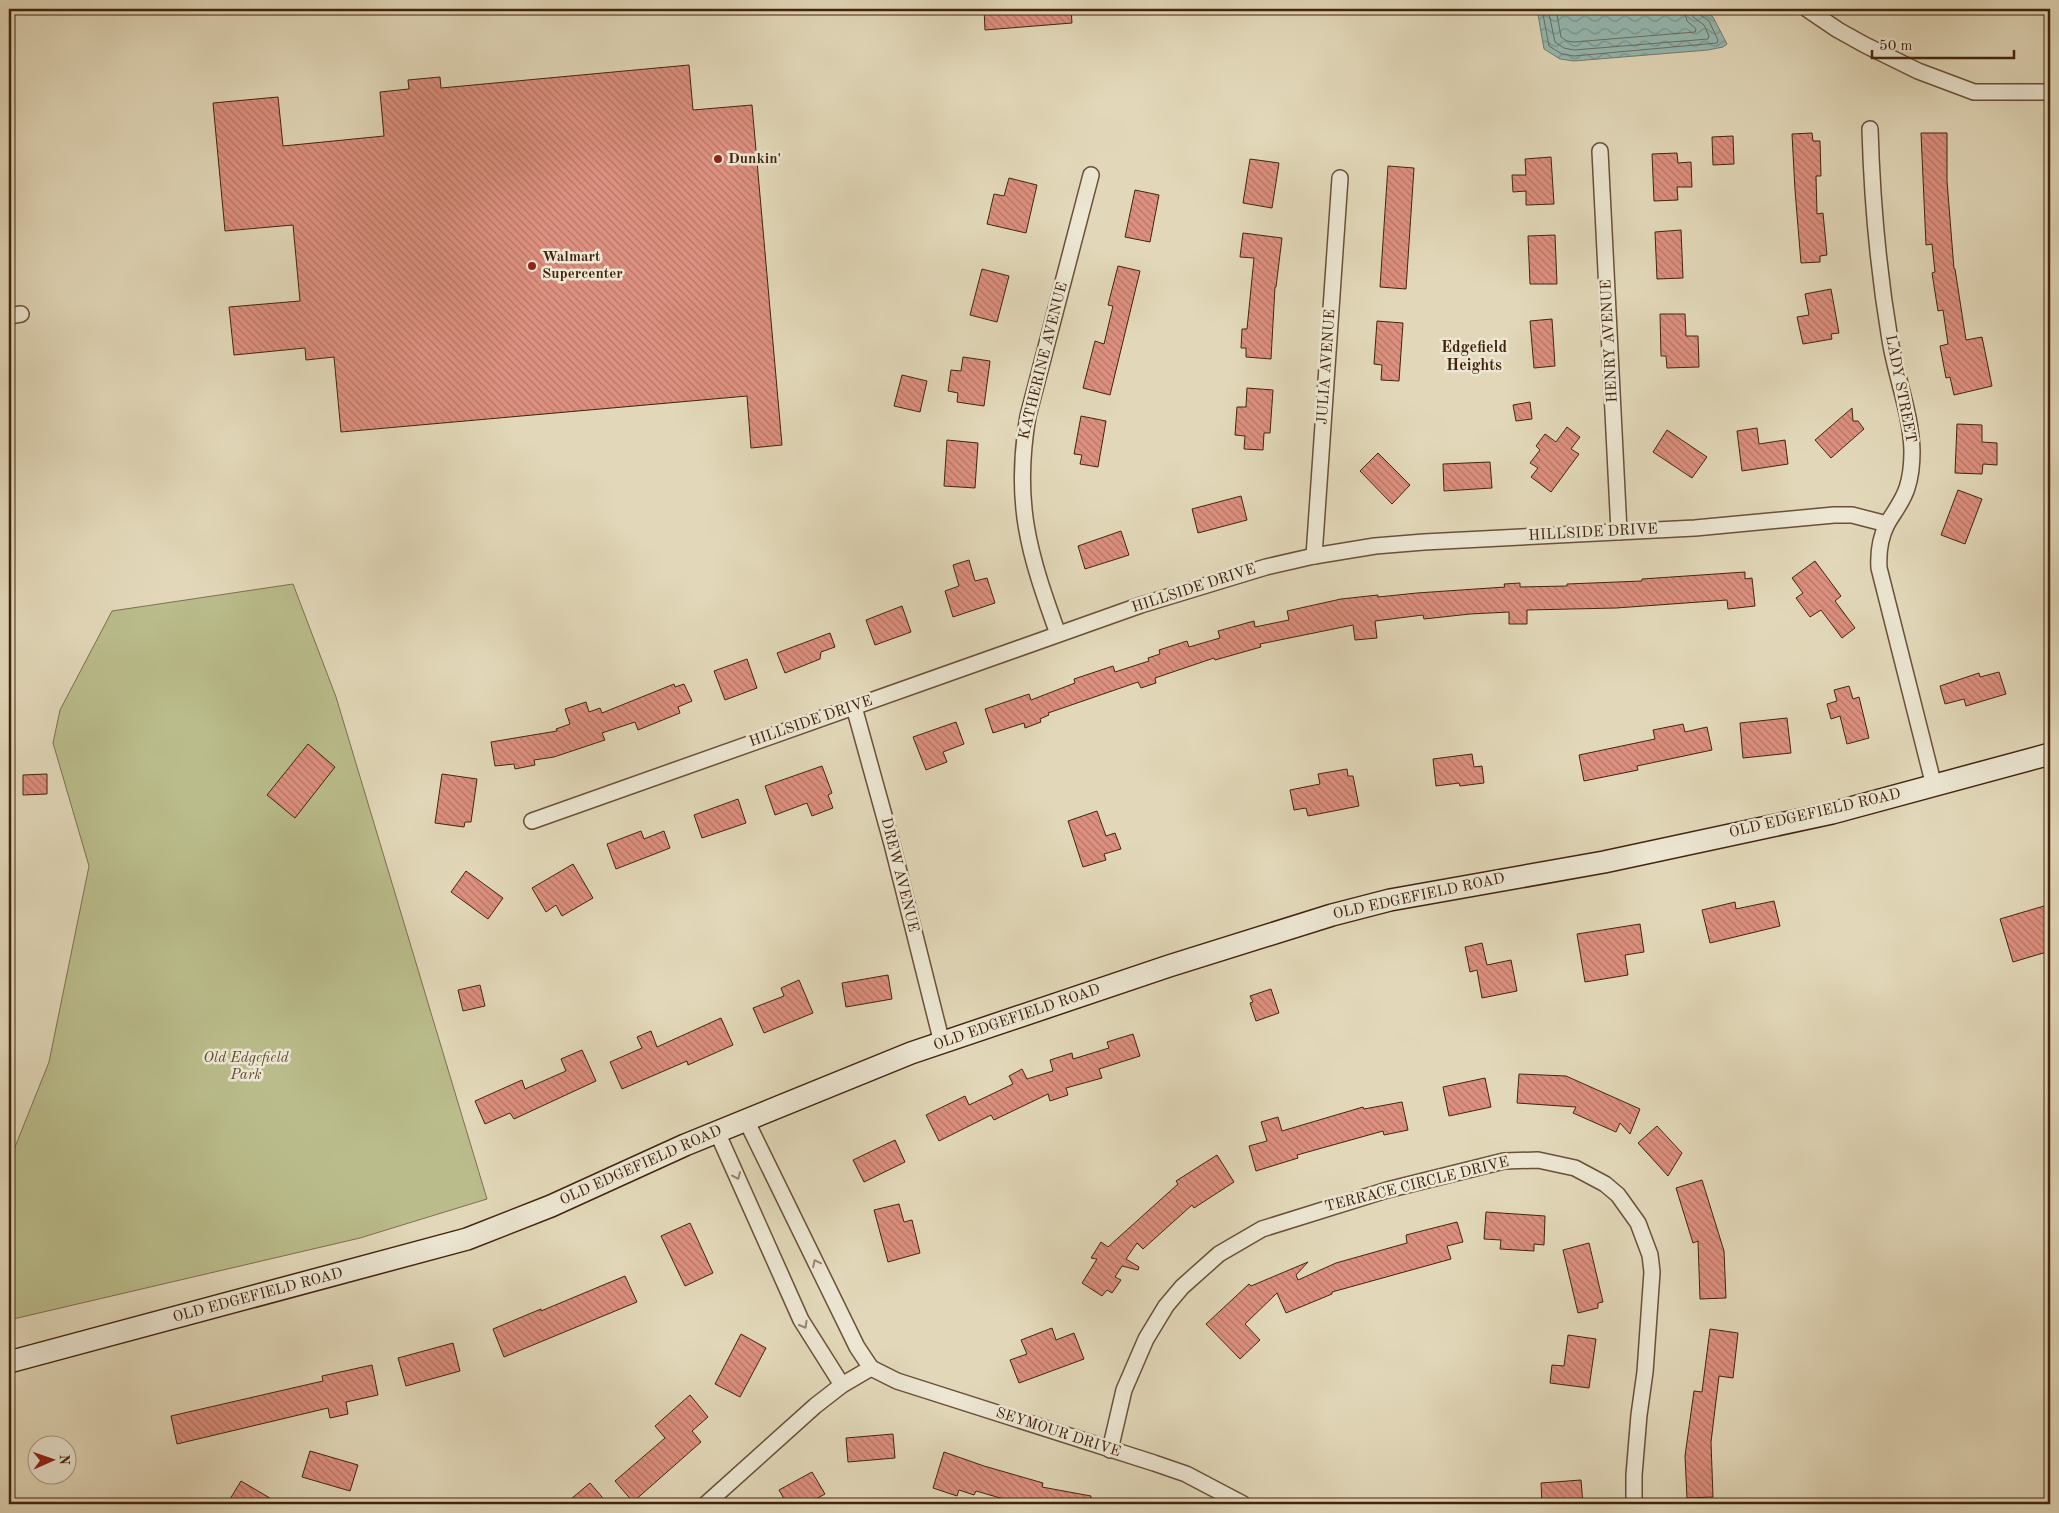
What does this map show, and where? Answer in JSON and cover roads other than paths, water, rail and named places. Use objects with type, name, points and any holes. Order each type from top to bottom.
[{"type":"street","points":[[1807,9],[1865,46],[1918,71],[1974,92],[2050,92]]},
{"type":"street","name":"LADY STREET","points":[[1870,129],[1872,196],[1881,289],[1890,343],[1910,429],[1912,451],[1911,474],[1907,489],[1881,538],[1878,553],[1879,568],[1934,786]]},
{"type":"street","name":"HENRY AVENUE","points":[[1600,151],[1619,532]]},
{"type":"street","name":"KATHERINE AVENUE","points":[[1058,634],[1036,572],[1028,542],[1023,512],[1021,472],[1023,444],[1028,416],[1091,175]]},
{"type":"street","name":"JULIA AVENUE","points":[[1314,556],[1340,178]]},
{"type":"street","name":"HILLSIDE DRIVE","points":[[532,821],[1058,634],[1266,567],[1314,556],[1374,546],[1424,542],[1695,528],[1834,515],[1870,518],[1887,524]]},
{"type":"street","name":"DREW AVENUE","points":[[854,707],[892,844],[942,1043]]},
{"type":"street","name":"OLD EDGEFIELD ROAD","points":[[9,1362],[467,1239],[510,1224],[717,1132],[911,1053],[1169,966],[1332,915],[1390,900],[1604,862],[1832,813],[2050,754]]},
{"type":"street","points":[[706,1504],[815,1406],[842,1385],[871,1368],[853,1338],[746,1120]]},
{"type":"street","points":[[717,1132],[801,1320],[842,1385]]},
{"type":"street","name":"TERRACE CIRCLE DRIVE","points":[[1110,1450],[1124,1390],[1146,1339],[1166,1306],[1182,1287],[1219,1254],[1240,1240],[1278,1223],[1386,1190],[1504,1161],[1538,1160],[1575,1168],[1605,1184],[1618,1196],[1638,1223],[1650,1255],[1652,1272],[1646,1372],[1638,1424],[1634,1504]]},
{"type":"street","name":"SEYMOUR DRIVE","points":[[871,1368],[897,1381],[1186,1474],[1244,1504]]},
{"type":"water","points":[[1537,9],[1700,9],[1713,17],[1727,44],[1723,47],[1708,50],[1574,61],[1560,59],[1544,49]]},
{"type":"place","name":"Dunkin'","points":[[718,159]]},
{"type":"place","name":"Walmart Supercenter","points":[[532,266]]},
{"type":"district","name":"Edgefield Heights","points":[[1474,357]]},
{"type":"park label","name":"Old Edgefield Park","points":[[246,1066]]}]
